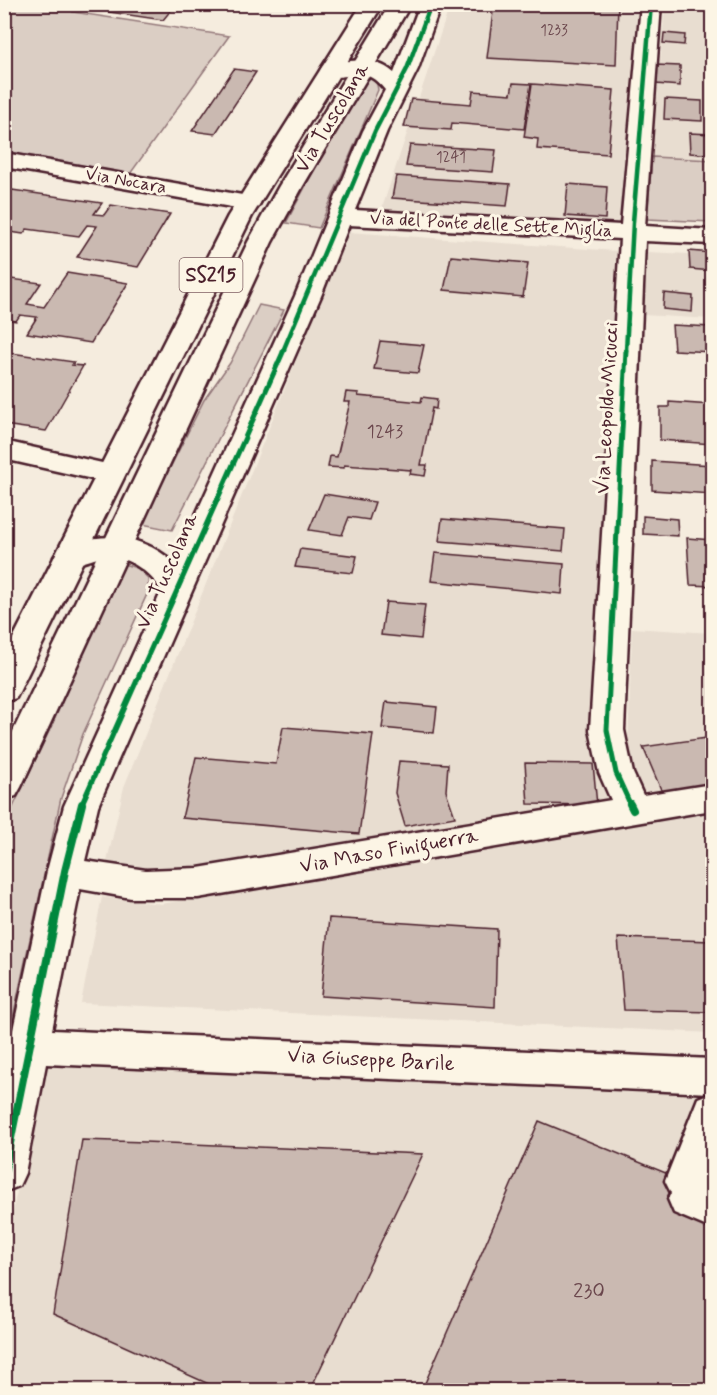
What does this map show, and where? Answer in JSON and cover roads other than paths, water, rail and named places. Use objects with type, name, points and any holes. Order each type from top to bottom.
[{"type":"street","name":"Via Tuscolana","points":[[9,673],[248,203],[373,4]]},
{"type":"street","name":"Via Tuscolana","points":[[4,787],[260,242],[401,4]]},
{"type":"street","name":"Via Tuscolana","points":[[4,1173],[65,871],[81,806],[341,217],[375,131],[407,69],[431,4]]},
{"type":"street","name":"Via Leopoldo Micucci","points":[[633,810],[612,759],[607,730],[632,233],[651,4]]},
{"type":"street","points":[[332,71],[363,67],[382,73],[396,90]]},
{"type":"street","name":"Via Nocara","points":[[4,160],[248,203]]},
{"type":"street","name":"Via del Ponte delle Sette Miglia","points":[[341,217],[712,237]]},
{"type":"street","points":[[4,450],[110,474]]},
{"type":"street","points":[[69,557],[92,548],[118,547],[147,557],[162,566],[177,589]]},
{"type":"street","name":"Via Maso Finiguerra","points":[[65,871],[146,887],[198,883],[712,797]]},
{"type":"street","name":"Via Giuseppe Barile","points":[[29,1046],[712,1076]]},
{"type":"street","points":[[696,1196],[712,1111]]}]
